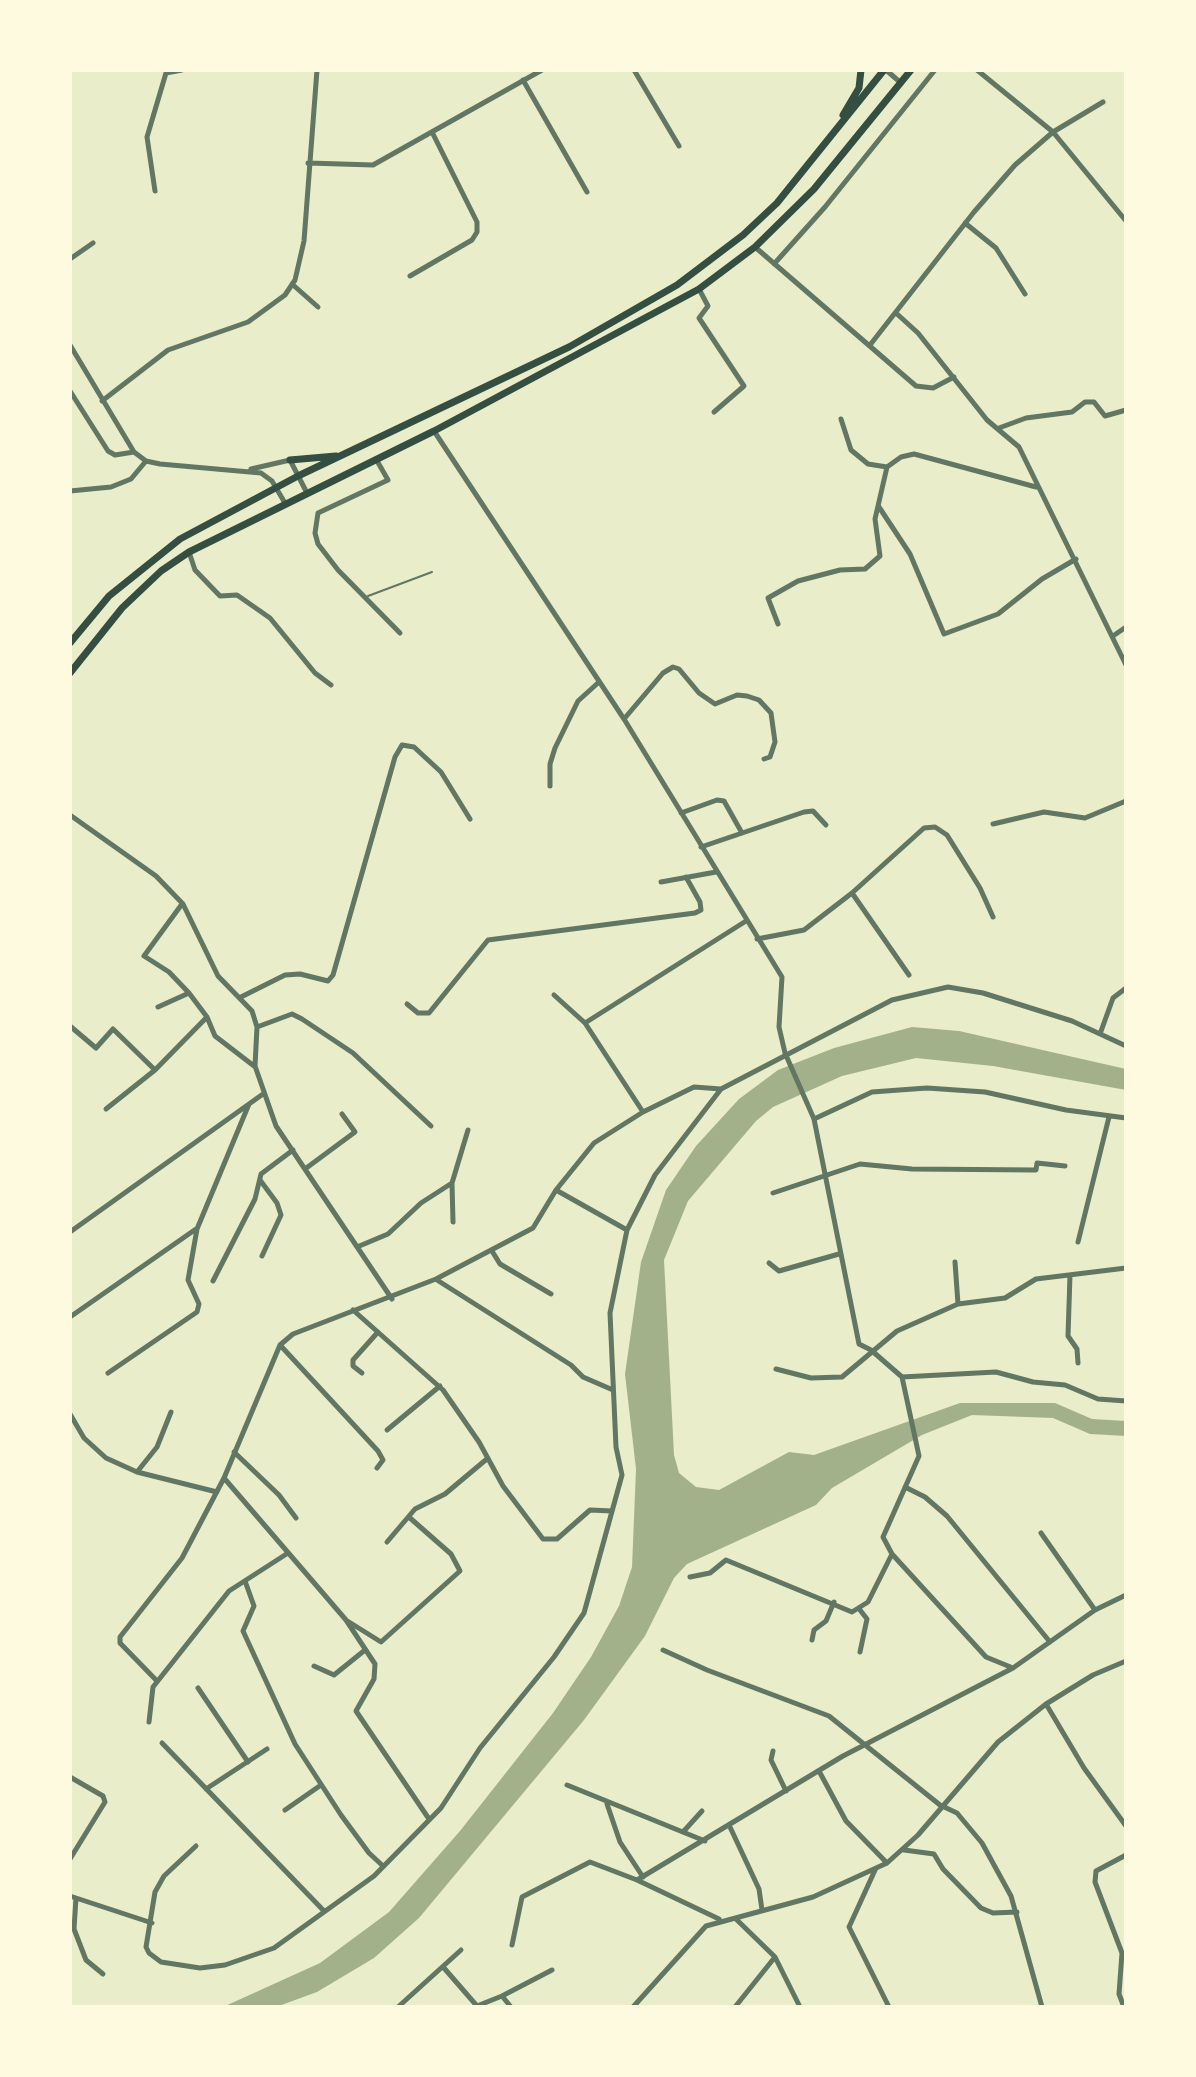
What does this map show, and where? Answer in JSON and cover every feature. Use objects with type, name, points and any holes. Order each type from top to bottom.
[{"type":"main road","points":[[832,135],[859,88],[861,70]]},
{"type":"main road","points":[[70,643],[109,596],[143,565],[180,539],[298,476],[569,347],[677,285],[743,235],[777,203],[885,70]]},
{"type":"main road","points":[[70,673],[122,608],[161,571],[189,552],[434,431],[699,289],[755,247],[814,189],[911,70]]},
{"type":"main road","points":[[290,460],[342,455]]},
{"type":"street","points":[[155,191],[147,137],[166,71],[182,70]]},
{"type":"street","points":[[102,401],[168,350],[248,322],[265,312],[292,284],[304,241],[316,70]]},
{"type":"street","points":[[308,163],[373,165],[542,70]]},
{"type":"street","points":[[634,70],[679,146]]},
{"type":"street","points":[[885,70],[901,83]]},
{"type":"street","points":[[774,264],[825,207],[935,70]]},
{"type":"street","points":[[977,70],[1053,132],[1126,221]]},
{"type":"street","points":[[523,80],[587,192]]},
{"type":"street","points":[[870,345],[965,223],[1015,165],[1053,132],[1103,102]]},
{"type":"street","points":[[410,276],[472,240],[477,232],[477,222],[432,132]]},
{"type":"street","points":[[965,223],[996,248],[1025,294]]},
{"type":"street","points":[[70,259],[93,243]]},
{"type":"street","points":[[755,247],[916,386],[933,388],[954,377]]},
{"type":"street","points":[[292,284],[318,307]]},
{"type":"street","points":[[699,289],[708,306],[699,318],[744,386],[714,412]]},
{"type":"street","points":[[896,313],[918,333],[987,420],[1019,447],[1037,487],[1077,559],[1126,665]]},
{"type":"street","points":[[71,349],[134,452],[146,461],[250,469],[268,476],[285,503]]},
{"type":"street","points":[[70,391],[108,451],[115,455],[134,452]]},
{"type":"street","points":[[999,428],[1026,418],[1072,412],[1085,402],[1094,402],[1105,416],[1126,410]]},
{"type":"street","points":[[841,419],[851,450],[868,464],[887,467]]},
{"type":"street","points":[[434,431],[624,719],[782,977],[779,1027],[785,1053],[814,1119],[859,1344],[871,1350],[902,1377],[919,1456],[883,1537],[892,1554],[986,1657],[1013,1668]]},
{"type":"street","points":[[778,624],[768,598],[798,581],[840,570],[865,569],[880,556],[875,519],[887,467],[901,457],[914,454],[1037,487]]},
{"type":"street","points":[[376,459],[388,480],[318,513],[315,533],[318,544],[338,570],[368,596],[400,633]]},
{"type":"street","points":[[250,469],[290,460],[307,493]]},
{"type":"street","points":[[70,491],[111,487],[131,479],[146,461]]},
{"type":"street","points":[[878,506],[910,554],[944,634],[998,614],[1042,579],[1077,559]]},
{"type":"street","points":[[189,552],[195,570],[220,596],[237,595],[270,618],[315,673],[331,685]]},
{"type":"street","points":[[1113,636],[1126,627]]},
{"type":"street","points":[[624,719],[663,673],[673,667],[679,669],[699,693],[715,704],[737,695],[759,700],[771,713],[775,742],[770,757],[764,759]]},
{"type":"street","points":[[550,786],[550,764],[555,748],[578,701],[599,682]]},
{"type":"street","points":[[241,997],[285,975],[300,974],[328,981],[333,975],[395,757],[402,745],[414,747],[441,772],[470,819]]},
{"type":"street","points":[[681,813],[724,801],[742,833]]},
{"type":"street","points":[[993,824],[1044,812],[1085,818],[1126,801]]},
{"type":"street","points":[[701,847],[804,812],[813,811],[826,825]]},
{"type":"street","points":[[70,815],[156,876],[183,904],[218,976],[252,1011],[257,1027],[255,1066],[276,1126],[392,1299]]},
{"type":"street","points":[[757,939],[804,930],[852,893],[924,828],[935,827],[947,835],[965,862],[993,917]]},
{"type":"street","points":[[661,882],[716,872]]},
{"type":"street","points":[[407,1004],[418,1013],[429,1013],[488,940],[695,913],[701,910],[700,902],[686,877]]},
{"type":"street","points":[[852,893],[909,975]]},
{"type":"street","points":[[183,904],[144,956],[169,972],[189,993],[207,1017],[215,1036],[255,1066]]},
{"type":"street","points":[[585,1023],[746,921]]},
{"type":"street","points":[[196,1846],[164,1876],[155,1892],[146,1947],[161,1962],[200,1968],[257,1956],[306,1927],[383,1866],[441,1808],[503,1719],[525,1697],[584,1613],[622,1475],[616,1447],[610,1313],[627,1230],[663,1164],[721,1089],[892,1000],[948,987],[983,993],[1072,1021],[1126,1046]]},
{"type":"street","points":[[1100,1034],[1113,998],[1126,988]]},
{"type":"street","points":[[158,1007],[189,993]]},
{"type":"street","points":[[554,995],[585,1023],[643,1112]]},
{"type":"street","points":[[257,1027],[292,1014],[302,1019],[353,1053],[431,1126]]},
{"type":"street","points":[[106,1109],[155,1070],[207,1017]]},
{"type":"street","points":[[70,1026],[96,1048],[113,1029],[155,1070]]},
{"type":"street","points":[[157,1681],[120,1643],[120,1637],[182,1558],[224,1478],[280,1345],[293,1334],[353,1310],[392,1299],[436,1279],[533,1228],[556,1190],[594,1143],[643,1112],[694,1087],[721,1089]]},
{"type":"street","points":[[814,1119],[872,1092],[927,1088],[985,1092],[1126,1118]]},
{"type":"street","points":[[70,1232],[263,1094]]},
{"type":"street","points":[[108,1373],[197,1312],[199,1304],[188,1280],[197,1229],[249,1104]]},
{"type":"street","points":[[305,1169],[355,1132],[342,1114]]},
{"type":"street","points":[[1078,1242],[1109,1117]]},
{"type":"street","points":[[453,1222],[452,1183],[468,1130]]},
{"type":"street","points":[[213,1281],[255,1199],[259,1179],[293,1150]]},
{"type":"street","points":[[773,1193],[860,1164],[912,1169],[1036,1170],[1037,1163],[1065,1166]]},
{"type":"street","points":[[259,1179],[277,1203],[281,1215],[262,1256]]},
{"type":"street","points":[[357,1247],[388,1234],[421,1203],[452,1183]]},
{"type":"street","points":[[556,1190],[627,1230]]},
{"type":"street","points":[[70,1317],[197,1229]]},
{"type":"street","points":[[492,1251],[500,1264],[551,1294]]},
{"type":"street","points":[[769,1263],[779,1271],[788,1270],[839,1254]]},
{"type":"street","points":[[955,1262],[958,1304]]},
{"type":"street","points":[[776,1369],[830,1379],[852,1370],[871,1350],[897,1331],[958,1304],[1005,1298],[1036,1279],[1126,1268]]},
{"type":"street","points":[[1070,1274],[1068,1336],[1077,1349],[1078,1363]]},
{"type":"street","points":[[436,1279],[571,1365],[583,1377],[613,1390]]},
{"type":"street","points":[[353,1310],[440,1386],[503,1486],[543,1539],[557,1539],[590,1510],[612,1511]]},
{"type":"street","points":[[362,1373],[353,1366],[353,1360],[378,1332]]},
{"type":"street","points":[[280,1345],[378,1451],[383,1460],[377,1468]]},
{"type":"street","points":[[902,1377],[996,1372],[1033,1382],[1065,1385],[1098,1399],[1126,1401]]},
{"type":"street","points":[[387,1430],[440,1386]]},
{"type":"street","points":[[137,1472],[157,1447],[171,1412]]},
{"type":"street","points":[[70,1414],[84,1438],[106,1458],[137,1472],[217,1492]]},
{"type":"street","points":[[234,1452],[279,1495],[296,1518]]},
{"type":"street","points":[[387,1542],[415,1509],[445,1494],[488,1458]]},
{"type":"street","points":[[224,1478],[346,1620],[375,1664],[374,1679],[356,1711],[429,1819]]},
{"type":"street","points":[[905,1487],[932,1502],[947,1516],[1050,1642]]},
{"type":"street","points":[[346,1620],[381,1642],[460,1571],[451,1554],[410,1518]]},
{"type":"street","points":[[1041,1533],[1095,1610]]},
{"type":"street","points":[[149,1722],[151,1694],[157,1681],[229,1591],[288,1553]]},
{"type":"street","points":[[690,1577],[710,1573],[726,1560],[852,1612],[860,1610],[868,1602],[892,1554]]},
{"type":"street","points":[[245,1581],[254,1606],[243,1631],[295,1744],[369,1853],[383,1866]]},
{"type":"street","points":[[640,1878],[865,1744],[1013,1668],[1095,1610],[1126,1595]]},
{"type":"street","points":[[812,1640],[814,1630],[826,1621],[834,1602]]},
{"type":"street","points":[[860,1610],[867,1619],[860,1652]]},
{"type":"street","points":[[314,1666],[334,1675],[365,1650]]},
{"type":"street","points":[[663,1650],[829,1716],[940,1805],[953,1809],[982,1843],[1017,1912],[1042,2007]]},
{"type":"street","points":[[633,2007],[700,1931],[720,1920],[735,1919],[813,1897],[887,1863],[903,1850],[998,1742],[1046,1704],[1093,1675],[1126,1661]]},
{"type":"street","points":[[198,1688],[248,1762]]},
{"type":"street","points":[[1046,1704],[1084,1768],[1126,1826]]},
{"type":"street","points":[[162,1743],[324,1911]]},
{"type":"street","points":[[206,1789],[267,1749]]},
{"type":"street","points":[[773,1751],[771,1760],[786,1791]]},
{"type":"street","points":[[819,1771],[846,1821],[887,1863]]},
{"type":"street","points":[[70,1777],[103,1796],[105,1802],[70,1859]]},
{"type":"street","points":[[285,1810],[321,1785]]},
{"type":"street","points":[[567,1785],[705,1841]]},
{"type":"street","points":[[606,1803],[620,1842],[640,1878]]},
{"type":"street","points":[[683,1832],[702,1811]]},
{"type":"street","points":[[730,1827],[759,1889],[762,1910]]},
{"type":"street","points":[[903,1850],[934,1854],[943,1869],[981,1908],[993,1913],[1017,1912]]},
{"type":"street","points":[[1124,2007],[1119,1994],[1122,1953],[1095,1882],[1096,1871],[1126,1855]]},
{"type":"street","points":[[512,1945],[522,1897],[590,1862],[640,1878],[720,1920]]},
{"type":"street","points":[[877,1867],[849,1927],[889,2007]]},
{"type":"street","points":[[103,1974],[86,1960],[74,1929],[73,1897],[152,1923]]},
{"type":"street","points":[[735,1919],[775,1957],[800,2007]]},
{"type":"street","points":[[398,2007],[461,1950]]},
{"type":"street","points":[[735,2007],[775,1957]]},
{"type":"street","points":[[444,1968],[477,2006],[552,1970]]},
{"type":"street","points":[[502,1996],[511,2007]]},
{"type":"lane","points":[[368,596],[432,572]]},
{"type":"shaded area","points":[[912,1027],[959,1031],[1126,1069],[1126,1090],[993,1066],[916,1058],[842,1076],[773,1107],[756,1121],[688,1201],[664,1260],[674,1455],[679,1473],[696,1487],[719,1490],[789,1452],[814,1455],[960,1403],[1055,1403],[1092,1419],[1126,1421],[1126,1436],[1090,1434],[1053,1418],[972,1415],[922,1435],[832,1488],[816,1505],[687,1564],[674,1578],[645,1636],[584,1720],[419,1918],[374,1958],[317,1992],[276,2007],[223,2007],[320,1963],[389,1912],[460,1831],[553,1713],[591,1657],[619,1606],[632,1567],[636,1469],[625,1374],[641,1262],[666,1190],[696,1146],[739,1099],[778,1070],[834,1048]]}]
